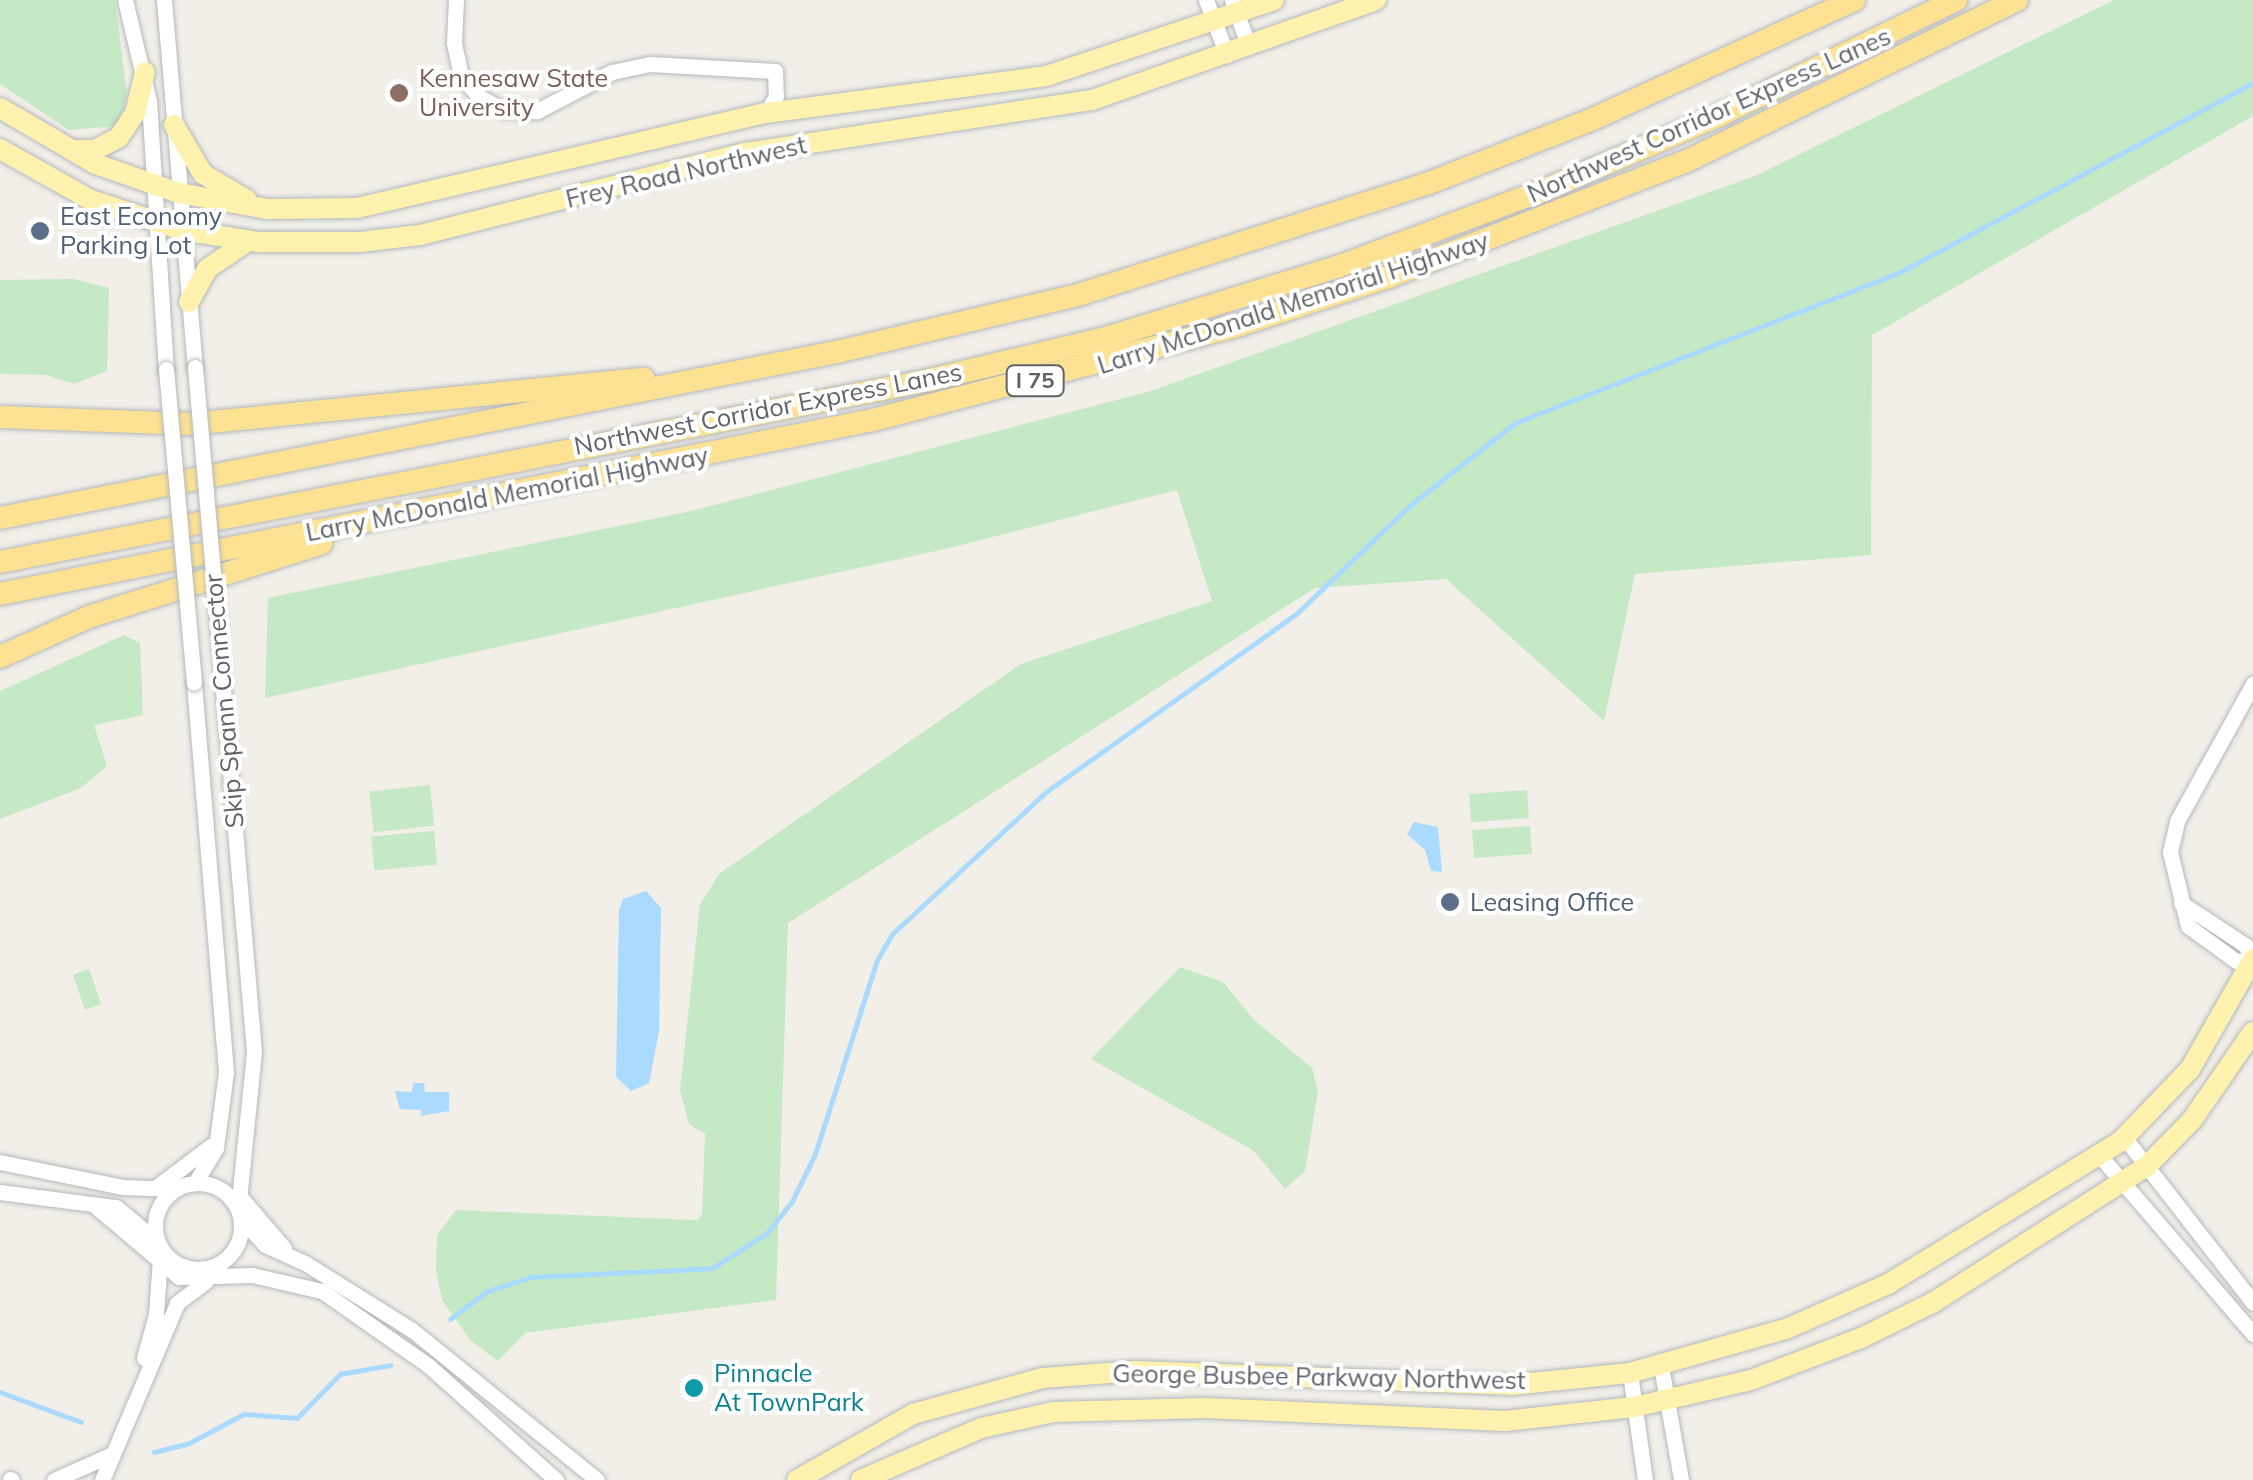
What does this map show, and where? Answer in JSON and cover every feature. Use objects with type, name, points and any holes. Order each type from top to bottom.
[{"type":"highway","points":[[0,518],[960,324],[1254,243],[1561,132],[1854,0]]},
{"type":"highway","name":"Northwest Corridor Express Lanes","points":[[0,562],[928,380],[1109,337],[1337,267],[1539,192],[1720,115],[1956,0]]},
{"type":"highway","name":"Larry McDonald Memorial Highway","points":[[0,594],[916,410],[1240,325],[1426,263],[1689,160],[2017,0]]},
{"type":"highway","points":[[0,417],[191,424],[476,391],[736,372]]},
{"type":"highway","points":[[0,656],[89,618],[384,519]]},
{"type":"main road","name":"Frey Road Northwest","points":[[0,108],[67,150],[179,193],[267,209],[392,203],[766,113],[1046,76],[1216,22],[1234,7],[1274,0]]},
{"type":"main road","name":"Frey Road Northwest","points":[[0,149],[67,189],[182,230],[248,241],[326,245],[420,235],[745,154],[1092,100],[1376,0]]},
{"type":"main road","points":[[67,150],[95,150],[120,137],[135,114],[145,72]]},
{"type":"main road","points":[[174,124],[203,174],[267,209]]},
{"type":"main road","points":[[190,310],[207,268],[248,241]]},
{"type":"main road","name":"George Busbee Parkway Northwest","points":[[797,1480],[873,1434],[956,1399],[1043,1378],[1135,1370],[1452,1386],[1630,1373],[1786,1328],[1888,1284],[2124,1138],[2190,1068],[2253,959]]},
{"type":"main road","name":"George Busbee Parkway Northwest","points":[[860,1480],[929,1447],[1015,1418],[1134,1407],[1475,1422],[1634,1408],[1750,1380],[1862,1338],[1934,1302],[2147,1166],[2192,1120],[2253,1032]]},
{"type":"main road","points":[[1134,1407],[1135,1370]]},
{"type":"street","name":"Skip Spann Connector","points":[[126,0],[145,72],[162,322],[225,1042],[220,1130],[212,1159],[195,1183]]},
{"type":"street","name":"Skip Spann Connector","points":[[164,0],[253,1036],[237,1190],[239,1214]]},
{"type":"street","points":[[456,0],[454,43],[461,75],[478,96],[512,112],[544,108],[637,65],[775,71],[776,96],[766,113]]},
{"type":"street","points":[[1206,0],[1228,55]]},
{"type":"street","points":[[1234,7],[1249,46]]},
{"type":"street","points":[[2253,684],[2177,821],[2170,852],[2188,926],[2203,942],[2236,962],[2253,959]]},
{"type":"street","points":[[152,1190],[198,1161],[220,1130]]},
{"type":"street","points":[[2124,1138],[2253,1304]]},
{"type":"street","points":[[2100,1156],[2253,1334]]},
{"type":"street","points":[[0,1162],[152,1190],[176,1190],[195,1183],[225,1192],[264,1246],[306,1263]]},
{"type":"street","points":[[134,1396],[156,1314],[158,1213],[176,1190]]},
{"type":"street","points":[[237,1190],[264,1230],[306,1263],[412,1330],[597,1480]]},
{"type":"street","points":[[0,1192],[94,1205],[180,1265],[210,1268],[234,1250],[239,1214]]},
{"type":"street","points":[[160,1251],[179,1277],[266,1277],[322,1292],[430,1366],[556,1480]]},
{"type":"street","points":[[102,1480],[134,1396],[177,1304],[209,1280]]},
{"type":"street","points":[[1661,1366],[1681,1480]]},
{"type":"street","points":[[1630,1373],[1645,1480]]},
{"type":"street","points":[[54,1480],[110,1456]]},
{"type":"green space","points":[[0,0],[115,0],[127,95],[118,126],[69,130],[0,84]]},
{"type":"green space","points":[[2114,0],[2253,0],[2253,116],[1872,335],[1871,555],[1635,574],[1604,721],[1446,579],[1315,588],[788,923],[776,1300],[525,1333],[498,1361],[471,1341],[442,1300],[436,1270],[437,1235],[456,1210],[697,1220],[702,1214],[705,1134],[689,1124],[680,1090],[700,905],[719,874],[1021,664],[1212,601],[1177,490],[945,549],[265,698],[268,598],[691,511],[1151,391],[1755,176]]},
{"type":"green space","points":[[73,279],[109,288],[107,371],[74,384],[46,375],[0,374],[0,280]]},
{"type":"green space","points":[[124,635],[140,643],[143,715],[94,725],[107,766],[81,788],[0,819],[0,691]]},
{"type":"green space","points":[[430,785],[434,826],[374,832],[369,791]]},
{"type":"green space","points":[[1527,790],[1529,818],[1471,822],[1469,794]]},
{"type":"green space","points":[[1530,826],[1532,854],[1474,858],[1472,830]]},
{"type":"green space","points":[[434,831],[437,865],[374,870],[371,836]]},
{"type":"green space","points":[[1180,967],[1223,982],[1254,1020],[1312,1068],[1318,1091],[1305,1171],[1285,1189],[1254,1151],[1091,1059]]},
{"type":"green space","points":[[89,969],[101,1004],[85,1010],[73,975]]},
{"type":"water","points":[[1414,822],[1438,827],[1442,872],[1431,871],[1425,850],[1407,834]]},
{"type":"water","points":[[646,891],[661,908],[659,1031],[649,1083],[631,1091],[616,1077],[619,910],[623,899]]},
{"type":"water","points":[[413,1083],[424,1083],[425,1092],[449,1092],[449,1111],[421,1116],[421,1110],[400,1109],[395,1091],[412,1092]]},
{"type":"waterway","points":[[450,1319],[487,1291],[531,1277],[712,1268],[767,1233],[792,1201],[815,1154],[877,960],[892,934],[1047,791],[1295,615],[1409,506],[1515,423],[1902,271],[2253,83]]},
{"type":"waterway","points":[[154,1452],[189,1443],[244,1414],[297,1418],[340,1374],[390,1365]]},
{"type":"waterway","points":[[0,1392],[81,1422]]},
{"type":"place","name":"Kennesaw State University","points":[[399,93]]},
{"type":"place","name":"East Economy Parking Lot","points":[[40,231]]},
{"type":"place","name":"Leasing Office","points":[[1450,902]]},
{"type":"place","name":"Pinnacle At TownPark","points":[[694,1388]]}]
